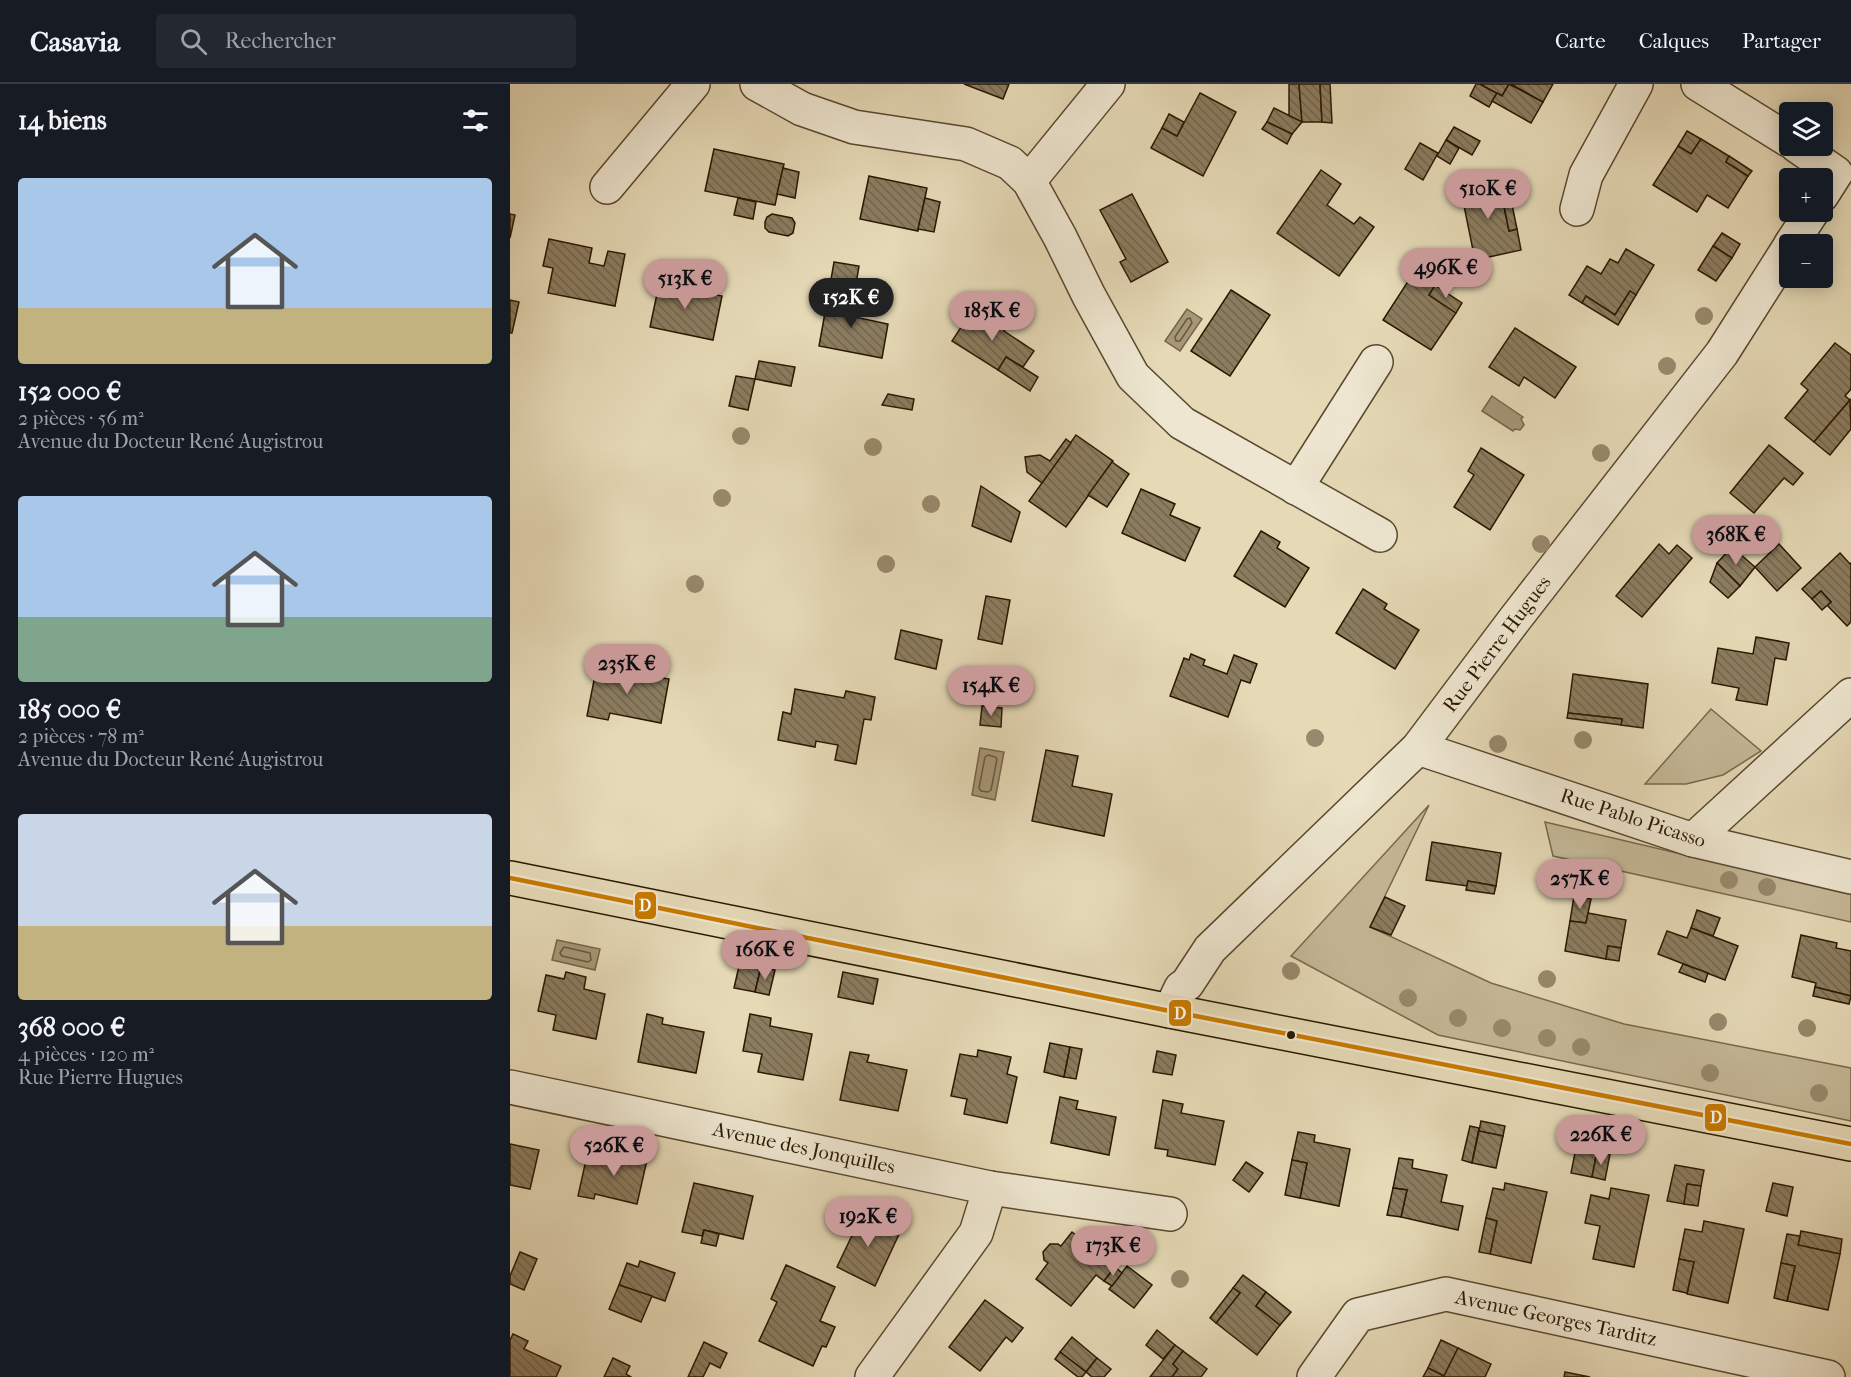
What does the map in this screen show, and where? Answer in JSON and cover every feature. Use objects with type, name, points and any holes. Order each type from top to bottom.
[{"type":"main road","points":[[510,878],[1170,1011],[1851,1144]]},
{"type":"street","points":[[607,187],[693,84]]},
{"type":"street","points":[[757,84],[802,109],[854,127],[966,144],[1010,163],[1029,180],[1133,376],[1182,423],[1380,535]]},
{"type":"street","points":[[1029,180],[1108,84]]},
{"type":"street","points":[[1577,209],[1586,175],[1636,84]]},
{"type":"street","points":[[1698,84],[1779,135]]},
{"type":"street","points":[[1808,156],[1837,180]]},
{"type":"street","name":"Rue Pierre Hugues","points":[[1170,1011],[1181,988],[1187,984],[1210,949],[1418,748],[1722,352],[1779,262]]},
{"type":"street","points":[[1296,488],[1376,362]]},
{"type":"street","points":[[1693,840],[1851,695]]},
{"type":"street","name":"Rue Pablo Picasso","points":[[1418,748],[1693,840],[1851,877]]},
{"type":"street","name":"Avenue des Jonquilles","points":[[510,1087],[990,1188],[1170,1214]]},
{"type":"street","points":[[872,1377],[976,1233],[990,1188]]},
{"type":"street","name":"Avenue Georges Tarditz","points":[[1314,1377],[1358,1315],[1446,1294],[1828,1377]]},
{"type":"shaded area","points":[[1711,709],[1761,751],[1723,775],[1686,784],[1645,784]]},
{"type":"shaded area","points":[[1429,805],[1370,927],[1491,983],[1624,1024],[1851,1068],[1851,1121],[1438,1035],[1291,956]]},
{"type":"shaded area","points":[[1545,822],[1851,894],[1851,922],[1553,856]]},
{"type":"water","points":[[1187,309],[1202,319],[1180,351],[1165,341]]},
{"type":"water","points":[[1492,396],[1523,417],[1521,419],[1524,425],[1520,430],[1513,431],[1482,411]]},
{"type":"water","points":[[980,748],[1004,752],[995,800],[972,795]]},
{"type":"water","points":[[557,940],[600,949],[595,970],[552,960]]},
{"type":"building","points":[[964,84],[1009,84],[1003,99]]},
{"type":"building","points":[[1289,84],[1299,84],[1302,122],[1289,116]]},
{"type":"building","points":[[1299,84],[1320,84],[1322,122],[1302,122]]},
{"type":"building","points":[[1320,84],[1330,84],[1332,123],[1322,122]]},
{"type":"building","points":[[1476,84],[1497,93],[1489,107],[1470,96]]},
{"type":"building","points":[[1480,84],[1509,84],[1502,96]]},
{"type":"building","points":[[1509,84],[1543,102],[1531,123],[1492,101],[1497,93],[1502,96]]},
{"type":"building","points":[[1511,84],[1553,84],[1543,102]]},
{"type":"building","points":[[1200,93],[1236,112],[1203,176],[1151,148],[1162,128],[1177,136]]},
{"type":"building","points":[[1274,108],[1302,122],[1292,134],[1267,122]]},
{"type":"building","points":[[1169,114],[1184,122],[1177,136],[1162,128]]},
{"type":"building","points":[[1267,122],[1292,134],[1287,144],[1262,129]]},
{"type":"building","points":[[1454,127],[1480,141],[1472,155],[1446,140]]},
{"type":"building","points":[[1687,131],[1701,139],[1691,154],[1678,146]]},
{"type":"building","points":[[1701,139],[1729,156],[1726,162],[1748,176],[1728,208],[1707,195],[1697,212],[1653,185],[1678,146],[1691,154]]},
{"type":"building","points":[[1446,140],[1459,148],[1450,164],[1437,156]]},
{"type":"building","points":[[1420,143],[1438,153],[1423,180],[1405,169]]},
{"type":"building","points":[[714,149],[784,164],[775,205],[705,191]]},
{"type":"building","points":[[1729,156],[1752,171],[1748,176],[1726,162]]},
{"type":"building","points":[[783,168],[799,172],[795,198],[777,194]]},
{"type":"building","points":[[1321,170],[1341,184],[1327,205],[1354,224],[1360,217],[1374,227],[1339,276],[1277,233]]},
{"type":"building","points":[[869,176],[927,188],[918,231],[860,219]]},
{"type":"building","points":[[1498,178],[1509,231],[1517,229],[1521,250],[1475,260],[1460,186]]},
{"type":"building","points":[[1509,190],[1517,229],[1509,231],[1501,191]]},
{"type":"building","points":[[1132,194],[1168,262],[1131,282],[1120,262],[1126,259],[1100,210]]},
{"type":"building","points":[[738,198],[756,202],[753,219],[734,215]]},
{"type":"building","points":[[925,198],[940,202],[934,232],[918,229]]},
{"type":"building","points":[[510,214],[515,215],[510,238]]},
{"type":"building","points":[[772,214],[792,218],[795,223],[793,233],[788,236],[769,232],[765,228],[765,222]]},
{"type":"building","points":[[1722,233],[1740,244],[1732,258],[1713,246]]},
{"type":"building","points":[[549,239],[592,248],[589,263],[604,266],[608,251],[625,254],[615,306],[548,293],[553,268],[543,266]]},
{"type":"building","points":[[1713,246],[1732,258],[1716,281],[1698,270]]},
{"type":"building","points":[[1626,249],[1654,265],[1636,295],[1630,291],[1615,315],[1586,296],[1582,303],[1569,295],[1587,266],[1601,274],[1610,259],[1618,263]]},
{"type":"building","points":[[834,262],[859,266],[854,296],[829,291]]},
{"type":"building","points":[[1416,269],[1437,283],[1429,295],[1456,313],[1431,350],[1383,320]]},
{"type":"building","points":[[661,275],[687,281],[686,289],[722,296],[713,340],[650,327]]},
{"type":"building","points":[[1435,285],[1462,303],[1456,313],[1429,295]]},
{"type":"building","points":[[1231,290],[1270,315],[1230,376],[1191,351]]},
{"type":"building","points":[[829,291],[854,296],[850,316],[888,324],[882,358],[819,346]]},
{"type":"building","points":[[1630,291],[1636,295],[1618,325],[1582,303],[1586,296],[1615,315]]},
{"type":"building","points":[[510,300],[519,302],[512,333],[510,333]]},
{"type":"building","points":[[969,315],[984,325],[991,315],[1008,325],[1004,331],[1034,351],[1023,367],[1006,357],[998,370],[952,341]]},
{"type":"building","points":[[1515,328],[1576,367],[1555,398],[1524,377],[1519,386],[1489,367]]},
{"type":"building","points":[[1835,343],[1851,355],[1851,389],[1845,396],[1850,400],[1814,442],[1785,418],[1808,390],[1801,384]]},
{"type":"building","points":[[1006,357],[1038,377],[1030,391],[998,370]]},
{"type":"building","points":[[759,361],[795,367],[791,386],[755,379]]},
{"type":"building","points":[[736,376],[755,379],[748,410],[729,406]]},
{"type":"building","points":[[888,394],[914,399],[912,410],[882,405]]},
{"type":"building","points":[[1850,400],[1851,429],[1830,455],[1814,442]]},
{"type":"building","points":[[1076,435],[1113,461],[1066,527],[1029,501]]},
{"type":"building","points":[[1066,439],[1071,443],[1042,483],[1027,472],[1025,457],[1040,455],[1050,461]]},
{"type":"building","points":[[1769,445],[1803,473],[1793,485],[1784,478],[1754,513],[1730,493]]},
{"type":"building","points":[[1481,448],[1524,475],[1490,530],[1454,507],[1474,475],[1468,471]]},
{"type":"building","points":[[1112,462],[1129,474],[1107,507],[1088,495]]},
{"type":"building","points":[[981,486],[1020,512],[1011,542],[972,526]]},
{"type":"building","points":[[1141,489],[1175,504],[1170,515],[1200,528],[1185,561],[1122,533]]},
{"type":"building","points":[[1261,531],[1280,542],[1277,548],[1309,568],[1285,607],[1234,576]]},
{"type":"building","points":[[1659,544],[1669,554],[1677,545],[1692,558],[1642,617],[1616,596]]},
{"type":"building","points":[[1779,544],[1801,568],[1777,591],[1755,567]]},
{"type":"building","points":[[1732,547],[1755,567],[1740,586],[1717,563]]},
{"type":"building","points":[[1840,553],[1851,563],[1851,622],[1847,626],[1827,605],[1831,602],[1821,591],[1812,599],[1802,589]]},
{"type":"building","points":[[1717,563],[1740,586],[1728,598],[1710,582]]},
{"type":"building","points":[[1363,589],[1387,604],[1384,609],[1419,630],[1395,669],[1336,633]]},
{"type":"building","points":[[1821,591],[1831,602],[1822,610],[1812,599]]},
{"type":"building","points":[[986,596],[1010,600],[1002,644],[978,639]]},
{"type":"building","points":[[901,630],[942,640],[936,669],[895,659]]},
{"type":"building","points":[[1756,637],[1789,643],[1786,660],[1775,658],[1767,705],[1736,700],[1739,688],[1712,683],[1718,648],[1753,654]]},
{"type":"building","points":[[1191,654],[1205,660],[1203,665],[1227,674],[1234,655],[1257,664],[1250,683],[1241,680],[1228,717],[1170,696],[1184,658],[1189,660]]},
{"type":"building","points":[[597,665],[669,679],[661,723],[610,713],[608,720],[587,716]]},
{"type":"building","points":[[1573,674],[1648,684],[1643,728],[1621,725],[1622,719],[1568,713]]},
{"type":"building","points":[[795,689],[844,698],[846,691],[875,697],[871,720],[864,719],[856,764],[835,760],[838,745],[816,741],[815,747],[778,740],[783,712],[791,714]]},
{"type":"building","points":[[982,706],[1002,708],[1001,727],[980,725]]},
{"type":"building","points":[[1568,713],[1622,719],[1621,725],[1567,718]]},
{"type":"building","points":[[1046,750],[1078,756],[1072,786],[1112,794],[1104,836],[1032,821]]},
{"type":"building","points":[[1432,842],[1501,853],[1496,886],[1468,881],[1467,886],[1426,880]]},
{"type":"building","points":[[1468,881],[1496,886],[1494,894],[1466,890]]},
{"type":"building","points":[[1574,896],[1591,899],[1586,923],[1570,921]]},
{"type":"building","points":[[1385,897],[1405,906],[1391,935],[1370,927]]},
{"type":"building","points":[[1697,910],[1720,918],[1713,936],[1691,928]]},
{"type":"building","points":[[1588,913],[1626,920],[1621,948],[1608,946],[1606,959],[1565,951],[1570,921],[1586,923]]},
{"type":"building","points":[[1691,928],[1738,946],[1725,980],[1658,954],[1667,931],[1687,938]]},
{"type":"building","points":[[1801,935],[1837,943],[1836,948],[1851,951],[1851,996],[1815,987],[1816,983],[1792,977]]},
{"type":"building","points":[[1608,946],[1621,948],[1619,961],[1606,959]]},
{"type":"building","points":[[740,962],[761,967],[755,992],[734,988]]},
{"type":"building","points":[[1683,964],[1708,973],[1705,982],[1679,972]]},
{"type":"building","points":[[761,967],[775,970],[769,995],[755,992]]},
{"type":"building","points":[[566,972],[586,977],[584,989],[605,994],[596,1039],[553,1030],[556,1015],[538,1011],[546,975],[564,979]]},
{"type":"building","points":[[843,972],[878,979],[873,1004],[838,997]]},
{"type":"building","points":[[1815,987],[1851,996],[1849,1004],[1813,996]]},
{"type":"building","points":[[647,1014],[663,1018],[662,1024],[704,1032],[696,1073],[638,1062]]},
{"type":"building","points":[[750,1014],[771,1018],[770,1026],[812,1034],[803,1080],[758,1072],[762,1054],[743,1051]]},
{"type":"building","points":[[1050,1043],[1070,1047],[1064,1077],[1044,1072]]},
{"type":"building","points":[[1070,1047],[1082,1049],[1076,1079],[1064,1077]]},
{"type":"building","points":[[978,1050],[1011,1057],[1007,1074],[1017,1077],[1007,1123],[964,1114],[967,1099],[951,1096],[960,1054],[977,1057]]},
{"type":"building","points":[[1157,1051],[1176,1055],[1172,1075],[1153,1072]]},
{"type":"building","points":[[850,1052],[869,1055],[867,1062],[907,1070],[898,1111],[840,1100]]},
{"type":"building","points":[[1060,1097],[1078,1101],[1076,1109],[1116,1117],[1109,1155],[1051,1143]]},
{"type":"building","points":[[1163,1100],[1183,1104],[1181,1113],[1224,1121],[1215,1165],[1167,1156],[1168,1150],[1155,1148]]},
{"type":"building","points":[[1481,1121],[1505,1126],[1503,1136],[1479,1131]]},
{"type":"building","points":[[1470,1126],[1479,1128],[1472,1163],[1462,1160]]},
{"type":"building","points":[[1479,1131],[1503,1136],[1496,1168],[1472,1163]]},
{"type":"building","points":[[1298,1132],[1315,1135],[1314,1142],[1350,1149],[1339,1206],[1300,1198],[1307,1163],[1292,1160]]},
{"type":"building","points":[[510,1144],[539,1150],[530,1189],[510,1185]]},
{"type":"building","points":[[1576,1148],[1597,1152],[1592,1177],[1571,1173]]},
{"type":"building","points":[[603,1150],[647,1160],[637,1204],[595,1194],[594,1199],[578,1196],[586,1160],[600,1163]]},
{"type":"building","points":[[1597,1152],[1610,1154],[1605,1180],[1592,1177]]},
{"type":"building","points":[[1399,1158],[1413,1160],[1412,1168],[1447,1175],[1441,1202],[1463,1206],[1458,1230],[1401,1217],[1407,1190],[1393,1188]]},
{"type":"building","points":[[1292,1160],[1307,1163],[1300,1198],[1285,1195]]},
{"type":"building","points":[[1246,1162],[1263,1173],[1249,1192],[1233,1180]]},
{"type":"building","points":[[1675,1165],[1704,1170],[1701,1186],[1687,1184],[1684,1204],[1667,1201]]},
{"type":"building","points":[[694,1183],[753,1196],[743,1239],[704,1230],[702,1236],[682,1232]]},
{"type":"building","points":[[1505,1183],[1547,1192],[1531,1263],[1490,1254],[1497,1221],[1486,1218],[1493,1188],[1504,1190]]},
{"type":"building","points":[[1773,1183],[1793,1187],[1787,1216],[1766,1211]]},
{"type":"building","points":[[1687,1184],[1701,1186],[1698,1206],[1684,1204]]},
{"type":"building","points":[[1393,1188],[1407,1190],[1401,1217],[1387,1215]]},
{"type":"building","points":[[1611,1188],[1649,1195],[1634,1267],[1593,1259],[1600,1226],[1585,1223],[1591,1195],[1609,1199]]},
{"type":"building","points":[[854,1211],[900,1232],[875,1286],[837,1267],[855,1229],[847,1225]]},
{"type":"building","points":[[1486,1218],[1497,1221],[1490,1254],[1479,1252]]},
{"type":"building","points":[[1704,1221],[1744,1229],[1728,1303],[1687,1294],[1694,1262],[1679,1259],[1685,1229],[1702,1232]]},
{"type":"building","points":[[704,1230],[719,1234],[716,1246],[701,1243]]},
{"type":"building","points":[[1801,1231],[1842,1239],[1840,1254],[1798,1245]]},
{"type":"building","points":[[1072,1232],[1115,1267],[1104,1281],[1096,1275],[1071,1306],[1036,1279],[1048,1263],[1044,1260],[1043,1252],[1050,1244],[1061,1246]]},
{"type":"building","points":[[1787,1234],[1800,1236],[1798,1245],[1840,1254],[1828,1310],[1787,1301],[1795,1266],[1781,1263]]},
{"type":"building","points":[[520,1252],[537,1259],[524,1290],[510,1284],[510,1276]]},
{"type":"building","points":[[1679,1259],[1694,1262],[1687,1293],[1673,1290]]},
{"type":"building","points":[[640,1261],[675,1273],[665,1301],[619,1285],[627,1263],[638,1267]]},
{"type":"building","points":[[1781,1263],[1795,1266],[1787,1301],[1774,1298]]},
{"type":"building","points":[[786,1265],[835,1287],[820,1321],[835,1327],[826,1347],[822,1346],[813,1366],[759,1341],[777,1302],[771,1299]]},
{"type":"building","points":[[1127,1266],[1152,1285],[1134,1308],[1109,1289]]},
{"type":"building","points":[[1115,1267],[1122,1273],[1112,1286],[1104,1281]]},
{"type":"building","points":[[1243,1275],[1266,1292],[1256,1306],[1280,1325],[1257,1355],[1216,1323],[1240,1293],[1233,1288]]},
{"type":"building","points":[[619,1285],[652,1296],[641,1322],[609,1309]]},
{"type":"building","points":[[1233,1288],[1240,1293],[1216,1323],[1210,1318]]},
{"type":"building","points":[[1266,1292],[1291,1312],[1280,1325],[1256,1306]]},
{"type":"building","points":[[985,1300],[1023,1328],[1012,1342],[1006,1337],[980,1371],[949,1347]]},
{"type":"building","points":[[1157,1330],[1175,1345],[1163,1359],[1146,1345]]},
{"type":"building","points":[[513,1334],[528,1341],[524,1349],[561,1366],[556,1377],[510,1377],[510,1340]]},
{"type":"building","points":[[1072,1337],[1097,1358],[1086,1372],[1060,1352]]},
{"type":"building","points":[[1441,1340],[1458,1348],[1444,1376],[1428,1368]]},
{"type":"building","points":[[704,1342],[727,1353],[720,1368],[710,1363],[703,1377],[688,1377]]},
{"type":"building","points":[[1175,1345],[1183,1351],[1173,1364],[1178,1369],[1172,1377],[1150,1377]]},
{"type":"building","points":[[1458,1348],[1491,1364],[1485,1377],[1423,1377],[1428,1368],[1444,1376]]},
{"type":"building","points":[[1183,1351],[1207,1369],[1201,1377],[1172,1377],[1178,1369],[1173,1364]]},
{"type":"building","points":[[1060,1352],[1086,1372],[1082,1377],[1078,1377],[1055,1359]]},
{"type":"building","points":[[613,1358],[630,1366],[626,1374],[631,1377],[604,1377]]},
{"type":"building","points":[[1097,1358],[1111,1369],[1104,1377],[1092,1377],[1086,1372]]},
{"type":"building","points":[[1565,1372],[1590,1377],[1564,1377]]},
{"type":"transit line","name":"D","points":[[510,878],[1170,1011],[1851,1144]]}]
